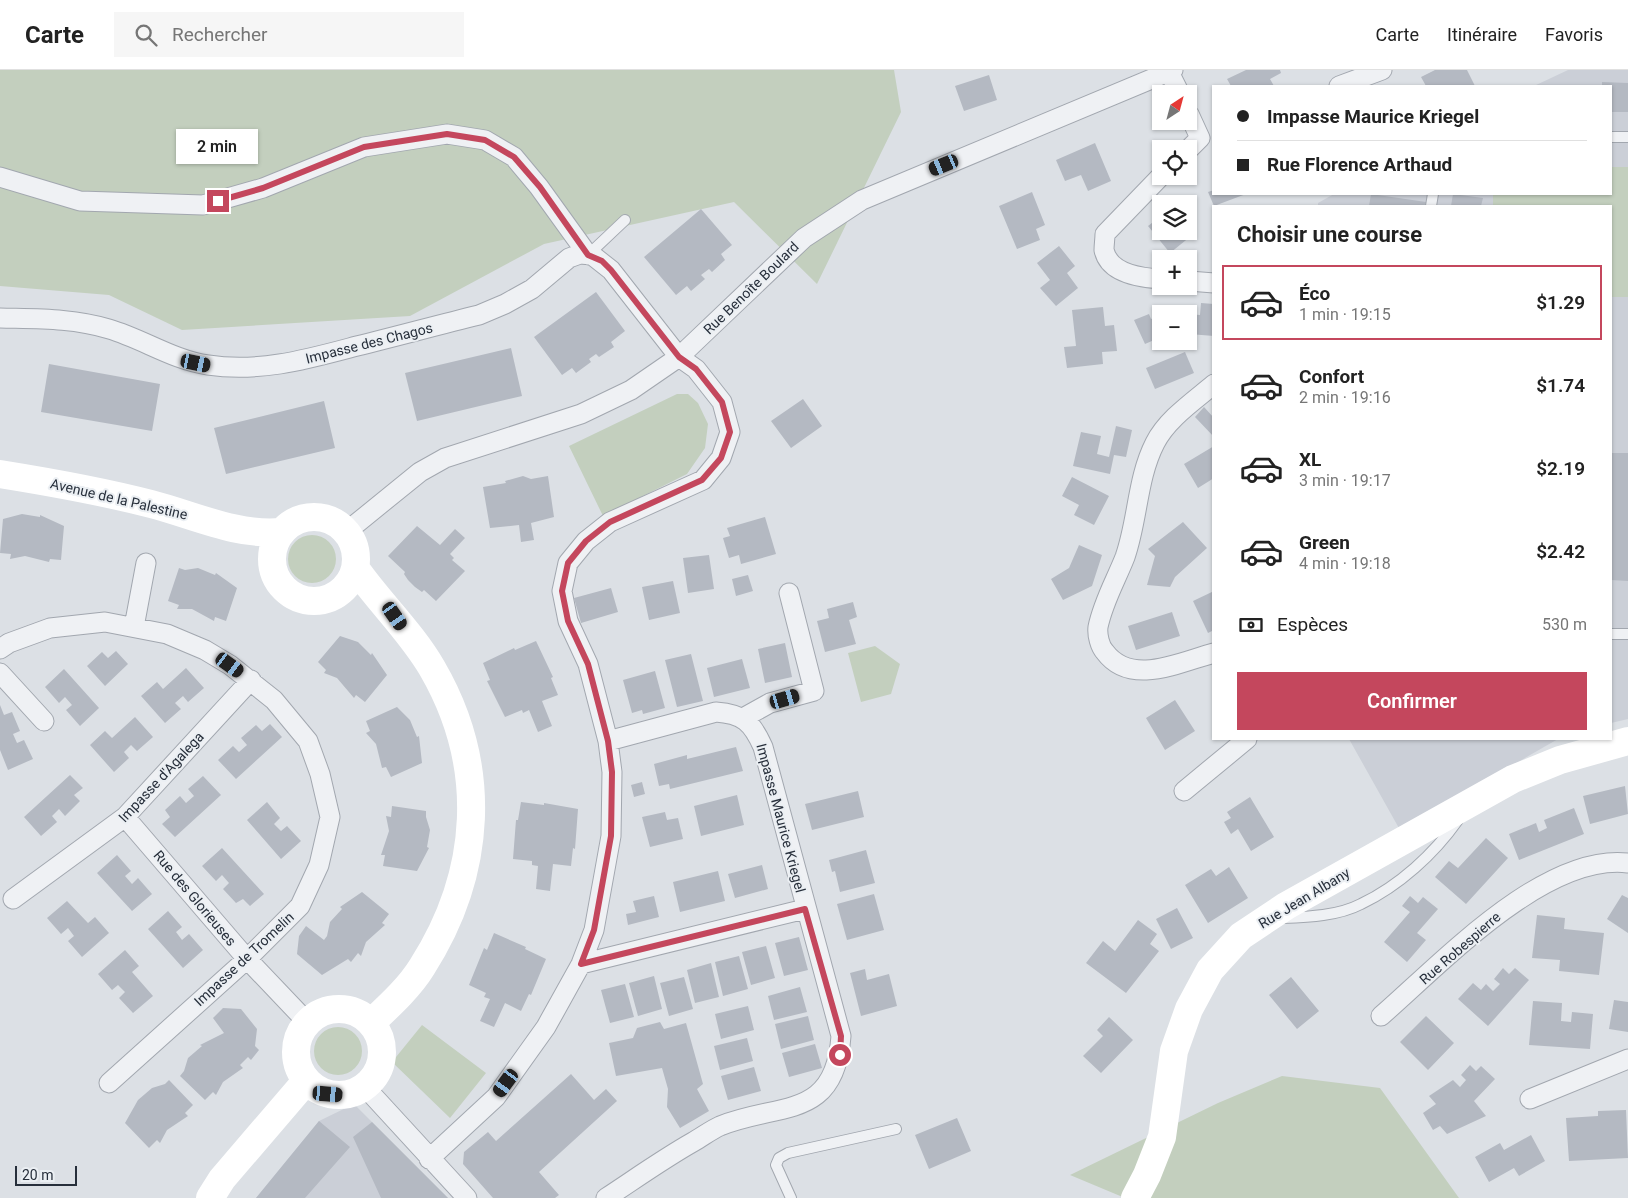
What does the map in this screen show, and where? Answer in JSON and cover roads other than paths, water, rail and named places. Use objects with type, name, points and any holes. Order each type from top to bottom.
[{"type":"main road","name":"Avenue de la Palestine","points":[[0,474],[151,504],[237,530],[262,544],[277,543]]},
{"type":"main road","points":[[314,517],[337,524],[346,532],[354,545],[349,580],[331,598],[319,601],[306,600],[294,596],[283,588],[276,577],[277,543],[291,524],[314,517]]},
{"type":"main road","points":[[349,580],[370,601],[395,616],[432,669],[458,726],[468,770],[472,814],[470,849],[461,884],[433,948],[411,981],[371,1023]]},
{"type":"main road","name":"Rue Jean Albany","points":[[1135,1198],[1147,1175],[1162,1137],[1174,1051],[1189,1010],[1210,970],[1241,936],[1267,918],[1513,780],[1560,760],[1628,741]]},
{"type":"main road","points":[[333,1009],[347,1009],[360,1014],[371,1023],[379,1035],[382,1049],[381,1064],[375,1077],[365,1087],[347,1094],[328,1094],[306,1081],[299,1070],[296,1058],[296,1044],[300,1032],[307,1022],[319,1013],[333,1009]]},
{"type":"main road","points":[[210,1198],[222,1179],[306,1081]]},
{"type":"street","points":[[1342,85],[1382,70]]},
{"type":"street","points":[[1171,71],[1176,85]]},
{"type":"street","name":"Rue Benoîte Boulard","points":[[346,532],[420,472],[445,458],[581,414],[631,390],[679,357],[804,238],[862,200],[1171,71]]},
{"type":"street","points":[[0,177],[80,201],[202,205],[263,188],[364,147],[447,134],[485,140],[514,157],[540,187],[588,255],[602,261],[611,270],[679,357],[696,369],[722,402],[730,432],[721,458],[702,480],[610,522],[586,541],[568,563],[562,591],[568,621],[588,664],[608,741],[612,772],[611,836],[594,930],[581,964],[546,1027],[496,1096],[429,1159]]},
{"type":"street","points":[[1152,185],[1118,217],[1105,234],[1104,252],[1117,269],[1139,278],[1152,279]]},
{"type":"street","name":"Impasse des Chagos","points":[[0,318],[62,319],[88,323],[111,330],[185,360],[208,365],[232,368],[283,365],[479,315],[506,304],[532,289],[569,258],[580,254],[588,255]]},
{"type":"street","points":[[1197,282],[1212,283]]},
{"type":"street","points":[[1212,386],[1178,414],[1156,442],[1145,470],[1125,555],[1108,594],[1097,630],[1102,648],[1111,660],[1126,669],[1149,671],[1212,654]]},
{"type":"street","points":[[134,626],[146,563]]},
{"type":"street","points":[[608,741],[716,712],[743,718],[770,704],[814,691],[789,594]]},
{"type":"street","name":"Impasse de Tromelin","points":[[0,648],[50,628],[105,622],[134,626],[167,634],[205,650],[251,680],[274,700],[308,741],[320,774],[330,817],[319,865],[300,906],[247,959],[109,1083]]},
{"type":"street","points":[[0,673],[44,721]]},
{"type":"street","name":"Impasse d'Agalega","points":[[13,899],[126,817],[251,680]]},
{"type":"street","name":"Impasse Maurice Kriegel","points":[[606,1198],[666,1157],[720,1126],[807,1103],[822,1090],[834,1074],[840,1055],[841,1036],[805,909],[763,747],[757,732],[743,718]]},
{"type":"street","points":[[1184,791],[1246,740]]},
{"type":"street","name":"Rue des Glorieuses","points":[[126,817],[247,959],[307,1022]]},
{"type":"street","name":"Rue Robespierre","points":[[1381,1016],[1496,914],[1545,885],[1583,866],[1612,861],[1628,863]]},
{"type":"street","points":[[581,964],[805,909]]},
{"type":"street","points":[[1530,1099],[1628,1059]]},
{"type":"street","points":[[365,1087],[429,1159],[467,1198]]},
{"type":"lane","points":[[1612,137],[1628,137]]},
{"type":"lane","points":[[588,255],[625,220]]},
{"type":"lane","points":[[1612,634],[1628,634]]},
{"type":"lane","points":[[791,1198],[776,1165],[779,1158],[788,1153],[896,1129]]}]
